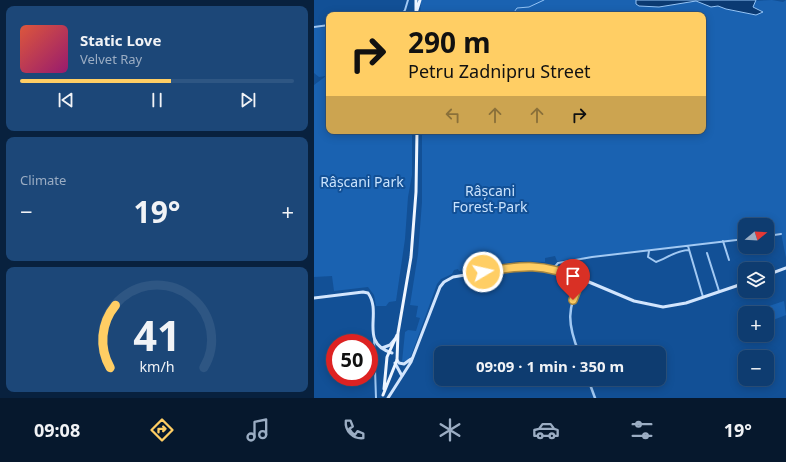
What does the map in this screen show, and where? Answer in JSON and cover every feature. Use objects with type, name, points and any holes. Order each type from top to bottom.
[{"type":"main road","points":[[416,0],[416,12]]},
{"type":"main road","points":[[417,12],[420,0]]},
{"type":"main road","points":[[382,396],[396,360],[398,333],[407,289],[413,238],[416,192],[417,134]]},
{"type":"main road","points":[[388,398],[413,358],[440,287],[446,280],[453,277],[519,266],[536,266],[553,269],[581,279],[634,301],[649,305],[673,306],[704,298],[738,285]]},
{"type":"main road","points":[[774,272],[786,268]]},
{"type":"main road","points":[[314,298],[363,292],[368,293],[372,300],[374,334]]},
{"type":"main road","points":[[382,396],[389,355],[398,333]]},
{"type":"main road","points":[[382,348],[390,345],[396,337]]},
{"type":"main road","points":[[378,346],[382,348],[399,363],[404,364],[413,358]]},
{"type":"main road","points":[[389,355],[395,354],[396,360],[404,372]]},
{"type":"main road","points":[[404,364],[406,366],[404,372]]},
{"type":"street","points":[[403,12],[408,0]]},
{"type":"street","points":[[314,27],[326,25]]},
{"type":"street","points":[[774,235],[780,234]]},
{"type":"street","points":[[553,269],[558,263],[592,257],[738,240]]},
{"type":"street","points":[[723,241],[729,260]]},
{"type":"street","points":[[688,246],[704,298]]},
{"type":"street","points":[[648,251],[648,257],[656,262],[677,252],[689,250]]},
{"type":"street","points":[[707,253],[719,292]]},
{"type":"street","points":[[576,346],[569,316],[570,307],[581,279]]},
{"type":"street","points":[[376,386],[376,398]]},
{"type":"street","points":[[591,386],[595,398]]},
{"type":"green space","name":"Râșcani Forest-Park","points":[[421,0],[636,0],[636,4],[659,7],[696,1],[711,7],[718,6],[756,15],[760,10],[753,7],[754,1],[772,0],[783,2],[786,0],[786,258],[781,233],[774,234],[774,218],[738,218],[738,239],[559,261],[557,261],[555,256],[545,258],[545,262],[519,261],[459,271],[458,269],[454,270],[452,274],[441,279],[437,284],[411,356],[408,360],[402,362],[405,332],[408,330],[416,331],[420,318],[416,317],[418,306],[410,305],[418,254],[422,202],[422,134],[706,134],[706,12],[420,12]]},
{"type":"green space","name":"Râșcani Park","points":[[326,27],[326,76],[319,77],[314,73],[314,28]]},
{"type":"green space","name":"Râșcani Park","points":[[326,76],[326,134],[412,134],[412,175],[396,301],[389,302],[386,306],[376,306],[374,295],[368,287],[334,291],[332,276],[314,277],[314,85]]},
{"type":"green space","points":[[784,301],[786,315],[774,320],[774,306],[769,306]]},
{"type":"shaded area","points":[[636,0],[756,0],[753,7],[763,12],[756,15],[718,6],[711,7],[696,1],[659,7],[639,6],[636,4]]},
{"type":"waterway","points":[[514,12],[517,8],[529,7],[544,0]]},
{"type":"route","points":[[483,272],[519,266],[536,266],[570,274],[581,279],[573,300]]}]
